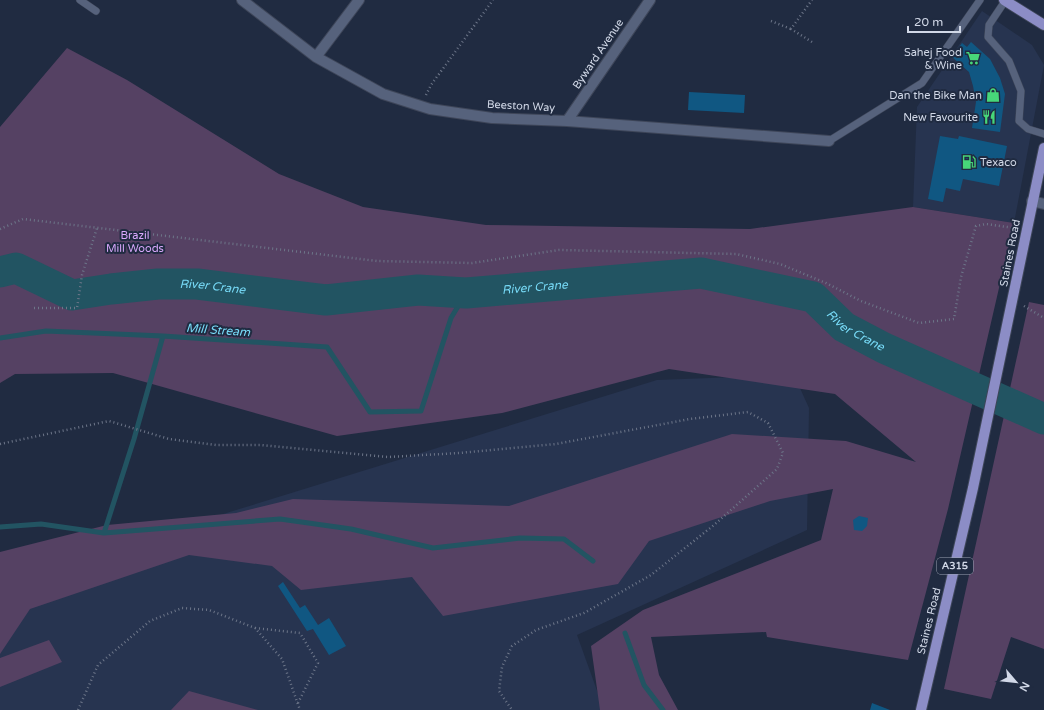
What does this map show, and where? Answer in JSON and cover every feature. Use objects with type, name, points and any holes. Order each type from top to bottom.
[{"type":"main road","points":[[1005,0],[1044,25]]},
{"type":"main road","name":"Staines Road","points":[[921,710],[987,421],[1044,148]]},
{"type":"street","name":"Beeston Way","points":[[242,0],[316,58],[384,94],[421,106],[492,118],[566,121],[829,141]]},
{"type":"street","points":[[316,58],[359,0]]},
{"type":"street","name":"Byward Avenue","points":[[566,121],[650,0]]},
{"type":"street","points":[[1032,201],[1044,204]]},
{"type":"lane","points":[[80,0],[96,11]]},
{"type":"lane","points":[[829,141],[922,83],[980,0]]},
{"type":"lane","points":[[1005,0],[989,25],[988,37],[1009,62],[1021,91],[1019,121],[1028,129],[1044,134]]},
{"type":"path","points":[[421,106],[431,85],[492,0]]},
{"type":"path","points":[[791,29],[812,0]]},
{"type":"path","points":[[771,21],[791,29],[812,42]]},
{"type":"path","points":[[0,229],[23,219],[377,261],[472,263],[559,250],[736,254],[780,264],[826,283],[861,301],[919,323],[954,319],[961,277],[976,226],[986,224],[1027,230]]},
{"type":"path","points":[[34,308],[77,308],[82,275],[97,228]]},
{"type":"path","points":[[1027,308],[1044,318]]},
{"type":"path","points":[[0,444],[109,421],[169,439],[216,445],[260,445],[388,457],[459,453],[556,444],[690,419],[748,412],[768,424],[783,453],[777,469],[714,525],[651,575],[584,613],[536,630],[512,646],[502,667],[500,691],[512,710]]},
{"type":"path","points":[[78,710],[98,665],[150,621],[182,608],[209,610],[255,628],[300,633],[318,663],[298,704]]},
{"type":"path","points":[[255,628],[282,659],[300,710]]},
{"type":"shaded area","points":[[982,11],[1032,45],[1044,65],[1014,223],[913,207],[917,107]]},
{"type":"shaded area","points":[[794,375],[809,408],[807,530],[577,635],[604,710],[0,710],[0,593],[29,574],[657,380]]},
{"type":"green space","name":"Brazil Mill Woods","points":[[67,48],[127,80],[279,174],[363,207],[486,225],[750,229],[913,207],[1014,223],[948,509],[908,660],[767,637],[766,632],[651,637],[659,675],[678,710],[600,710],[591,646],[643,610],[821,540],[833,489],[770,501],[649,541],[618,584],[443,616],[412,577],[301,590],[272,566],[189,555],[30,609],[0,654],[0,552],[107,525],[236,513],[293,499],[509,506],[732,434],[846,441],[916,462],[835,394],[669,369],[502,413],[337,436],[113,373],[15,374],[0,383],[0,127]]},
{"type":"green space","points":[[1029,302],[1044,305],[1044,649],[1011,637],[991,699],[944,689]]},
{"type":"green space","points":[[49,640],[62,662],[0,687],[0,658]]},
{"type":"green space","points":[[189,691],[258,710],[171,710]]},
{"type":"building","points":[[971,42],[990,59],[1000,78],[1005,94],[1000,132],[972,128],[976,102],[973,86],[969,72],[952,57],[962,43],[967,47]]},
{"type":"building","points":[[689,92],[745,95],[744,113],[688,110]]},
{"type":"building","name":"Texaco","points":[[940,136],[958,139],[959,136],[1007,146],[999,186],[963,179],[960,191],[946,188],[943,202],[928,199]]},
{"type":"building","points":[[859,516],[868,518],[867,526],[862,531],[854,530],[853,520]]},
{"type":"building","points":[[283,582],[300,608],[305,605],[318,625],[329,618],[346,646],[329,655],[313,629],[307,631],[278,586]]},
{"type":"building","points":[[872,703],[890,710],[870,710]]},
{"type":"waterway","name":"River Crane","points":[[0,272],[16,268],[72,295],[158,284],[197,284],[326,300],[418,290],[466,293],[701,273],[813,297],[844,327],[884,348],[1044,419]]},
{"type":"waterway","name":"Mill Stream","points":[[0,527],[41,524],[104,533],[134,439],[163,336],[327,347],[370,412],[421,411],[451,318],[466,293]]},
{"type":"waterway","points":[[0,338],[46,331],[163,336]]},
{"type":"waterway","points":[[104,533],[280,519],[351,529],[433,548],[520,538],[564,539],[593,561]]},
{"type":"waterway","points":[[625,633],[644,685],[663,710]]},
{"type":"place","name":"Sahej Food & Wine","points":[[973,58]]},
{"type":"place","name":"Dan the Bike Man","points":[[993,95]]},
{"type":"place","name":"New Favourite","points":[[989,117]]},
{"type":"place","name":"Texaco","points":[[969,162]]}]
